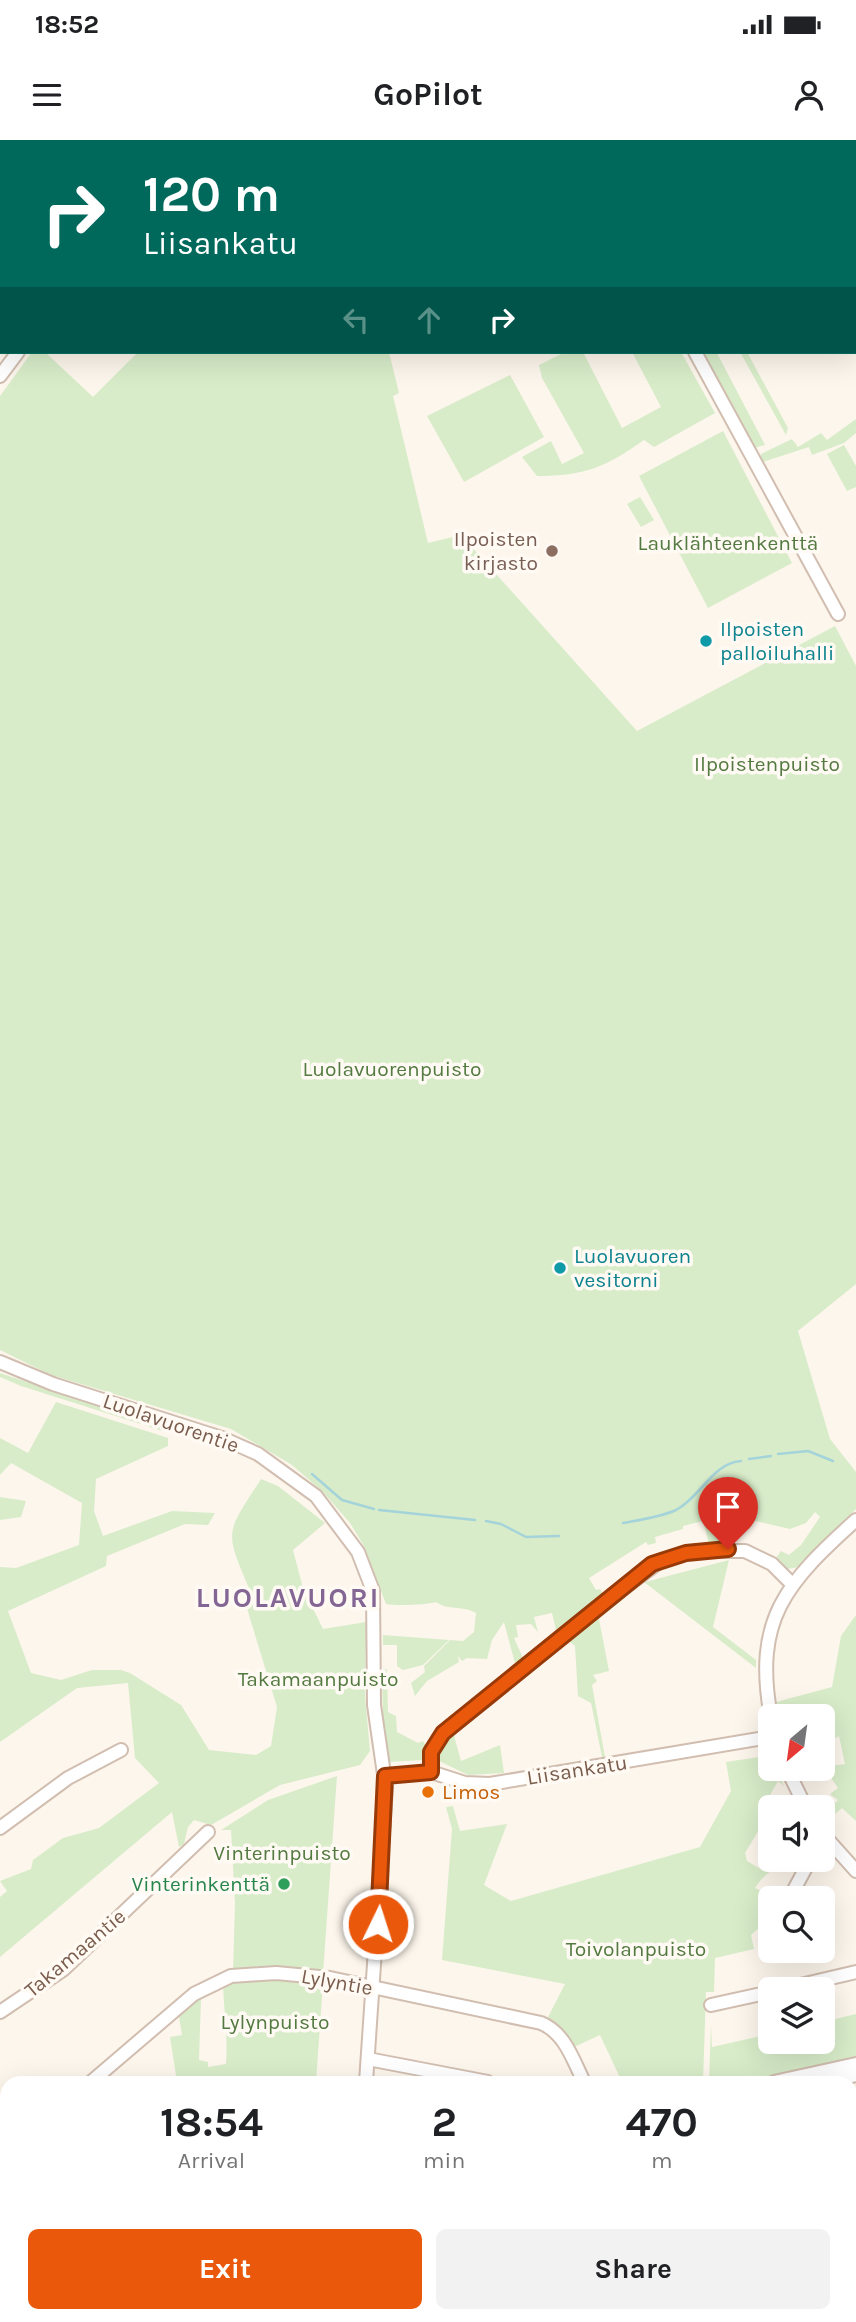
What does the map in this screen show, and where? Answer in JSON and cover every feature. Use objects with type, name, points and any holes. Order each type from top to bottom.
[{"type":"street","points":[[0,376],[16,354]]},
{"type":"street","points":[[696,354],[838,614]]},
{"type":"street","name":"Luolavuorentie","points":[[0,1362],[53,1384],[222,1438],[258,1454],[287,1473],[328,1509],[358,1552],[373,1591],[374,1705],[385,1776],[367,2076]]},
{"type":"street","points":[[770,1704],[765,1671],[766,1644],[776,1614],[793,1584],[856,1520]]},
{"type":"street","points":[[431,1772],[431,1752],[443,1733],[652,1564],[696,1551],[745,1551],[767,1561],[793,1584]]},
{"type":"street","name":"Liisankatu","points":[[385,1776],[431,1772],[465,1783],[490,1784],[758,1739]]},
{"type":"street","points":[[0,1828],[68,1779],[121,1750]]},
{"type":"street","name":"Takamaantie","points":[[0,2012],[64,1969],[208,1832]]},
{"type":"street","points":[[835,1850],[856,1871]]},
{"type":"street","points":[[835,1977],[856,1972]]},
{"type":"street","name":"Lylyntie","points":[[98,2076],[194,1994],[225,1977],[276,1973],[308,1975],[526,2018],[547,2025],[564,2042],[581,2076]]},
{"type":"street","points":[[711,2005],[758,1995]]},
{"type":"street","points":[[368,2059],[457,2076]]},
{"type":"street","points":[[801,2076],[856,2064]]},
{"type":"green space","name":"Luolavuorenpuisto","points":[[31,354],[47,354],[93,397],[136,354],[389,354],[399,393],[393,396],[428,543],[461,535],[637,731],[835,626],[856,666],[856,1284],[798,1331],[830,1439],[856,1472],[856,1509],[799,1567],[787,1569],[776,1558],[781,1551],[789,1555],[801,1545],[820,1517],[815,1512],[806,1523],[790,1529],[734,1516],[730,1529],[726,1531],[735,1534],[732,1544],[709,1544],[703,1521],[683,1526],[683,1529],[655,1537],[656,1543],[648,1545],[646,1542],[589,1578],[596,1590],[600,1589],[604,1596],[557,1634],[552,1613],[534,1617],[538,1632],[531,1624],[516,1625],[518,1637],[514,1638],[524,1660],[516,1667],[504,1622],[492,1640],[487,1659],[467,1658],[462,1661],[458,1656],[459,1662],[427,1681],[415,1696],[411,1683],[425,1672],[424,1666],[450,1640],[463,1641],[474,1632],[476,1613],[436,1602],[386,1604],[364,1546],[350,1523],[323,1492],[292,1465],[231,1429],[51,1375],[0,1350],[0,396]]},
{"type":"green space","points":[[561,354],[584,354],[622,428],[661,407],[633,354],[682,354],[715,413],[654,447],[644,440],[618,457],[594,468],[569,474],[537,476],[522,457],[551,441],[562,464],[584,453],[542,378],[539,365]]},
{"type":"green space","points":[[703,354],[718,354],[765,445],[754,448]]},
{"type":"green space","points":[[741,354],[748,354],[788,428],[786,435]]},
{"type":"green space","points":[[510,375],[544,437],[464,482],[427,416]]},
{"type":"green space","points":[[856,419],[856,433],[844,443],[812,455],[809,447],[760,463],[761,454],[792,439],[798,447],[821,433],[827,440]]},
{"type":"green space","name":"Lauklähteenkenttä","points":[[723,431],[792,563],[708,608],[639,476]]},
{"type":"green space","points":[[844,445],[856,466],[856,487],[847,491],[827,454]]},
{"type":"green space","points":[[640,497],[654,520],[641,527],[627,504]]},
{"type":"green space","points":[[0,1373],[170,1429],[169,1433],[21,1386],[0,1377]]},
{"type":"green space","name":"Takamaanpuisto","points":[[56,1402],[168,1438],[168,1446],[96,1479],[94,1511],[103,1536],[172,1511],[215,1513],[208,1525],[185,1524],[107,1556],[106,1566],[8,1611],[31,1673],[61,1680],[92,1670],[121,1670],[181,1705],[209,1750],[256,1755],[271,1746],[277,1707],[242,1592],[249,1588],[232,1541],[235,1521],[261,1479],[278,1486],[325,1523],[293,1550],[303,1588],[323,1629],[366,1622],[365,1696],[370,1751],[360,1765],[280,1785],[211,1825],[194,1820],[188,1827],[184,1844],[179,1847],[172,1812],[0,1957],[0,1897],[7,1891],[0,1881],[31,1869],[33,1860],[63,1838],[99,1828],[159,1783],[135,1758],[128,1683],[77,1688],[0,1742],[0,1567],[16,1568],[79,1545],[82,1503],[11,1463],[0,1475],[0,1438],[28,1453]]},
{"type":"green space","points":[[0,1497],[26,1501],[21,1517],[0,1520]]},
{"type":"green space","points":[[729,1560],[713,1627],[756,1660],[756,1668],[644,1582],[599,1619],[609,1671],[593,1675],[597,1681],[592,1685],[605,1757],[602,1757],[591,1703],[578,1696],[575,1646],[569,1641],[558,1647],[571,1634],[575,1638],[576,1629],[640,1578],[645,1582]]},
{"type":"green space","points":[[856,1615],[856,1821],[842,1808],[835,1814],[835,1803],[838,1800],[835,1795],[830,1794],[838,1788],[834,1782],[835,1765],[845,1764],[839,1736],[835,1738],[835,1704],[776,1702],[832,1687],[841,1636]]},
{"type":"green space","points":[[383,1635],[449,1640],[423,1665],[403,1670],[397,1666],[397,1645],[383,1645]]},
{"type":"green space","points":[[387,1669],[388,1712],[396,1716],[397,1732],[418,1743],[423,1741],[426,1746],[423,1760],[389,1762],[383,1722],[382,1670]]},
{"type":"green space","points":[[453,1732],[461,1761],[500,1745],[504,1773],[468,1775],[437,1760],[437,1752]]},
{"type":"green space","name":"Toivolanpuisto","points":[[758,1757],[758,1782],[777,1782],[770,1795],[758,1795],[758,1831],[745,1853],[747,1861],[758,1867],[758,1872],[770,1872],[755,1888],[758,1890],[758,1929],[751,1935],[754,1949],[715,1958],[714,1992],[706,1992],[703,2076],[619,2076],[600,2035],[572,2048],[546,2021],[565,1984],[442,1960],[452,1829],[446,1807],[453,1806],[460,1831],[507,1824],[484,1885],[511,1901],[700,1847],[731,1791],[726,1762]]},
{"type":"green space","name":"Vinterinpuisto","points":[[337,1776],[323,1974],[233,1972],[235,1903],[231,1830],[221,1830],[268,1800]]},
{"type":"green space","name":"Lylynpuisto","points":[[273,1977],[323,1982],[316,2076],[176,2076],[170,2037],[182,2035],[178,2011],[194,1999],[201,1999],[199,2060],[208,2062],[208,2067],[226,2064],[223,1984]]},
{"type":"green space","points":[[856,2014],[856,2057],[775,2076],[709,2076],[711,2025],[712,2047],[758,2037],[758,2054],[835,2054],[835,2019]]},
{"type":"waterway","points":[[778,1454],[808,1451],[833,1461]]},
{"type":"waterway","points":[[749,1459],[771,1456]]},
{"type":"waterway","points":[[623,1523],[676,1510],[692,1498],[714,1474],[731,1463],[741,1461]]},
{"type":"waterway","points":[[312,1474],[342,1500],[374,1509]]},
{"type":"waterway","points":[[379,1510],[475,1520]]},
{"type":"waterway","points":[[486,1521],[501,1524],[526,1537],[559,1536]]},
{"type":"place","name":"Ilpoisten kirjasto","points":[[552,551]]},
{"type":"place","name":"Ilpoisten palloiluhalli","points":[[706,641]]},
{"type":"place","name":"Luolavuoren vesitorni","points":[[560,1268]]},
{"type":"place","name":"Limos","points":[[428,1792]]},
{"type":"place","name":"Vinterinkenttä","points":[[284,1884]]},
{"type":"district","name":"LUOLAVUORI","points":[[288,1597]]},
{"type":"route","points":[[378,1924],[385,1776],[418,1771],[431,1772],[431,1752],[443,1733],[652,1564],[696,1551],[728,1549]]},
{"type":"park label","name":"Ilpoistenpuisto","points":[[767,764]]}]
